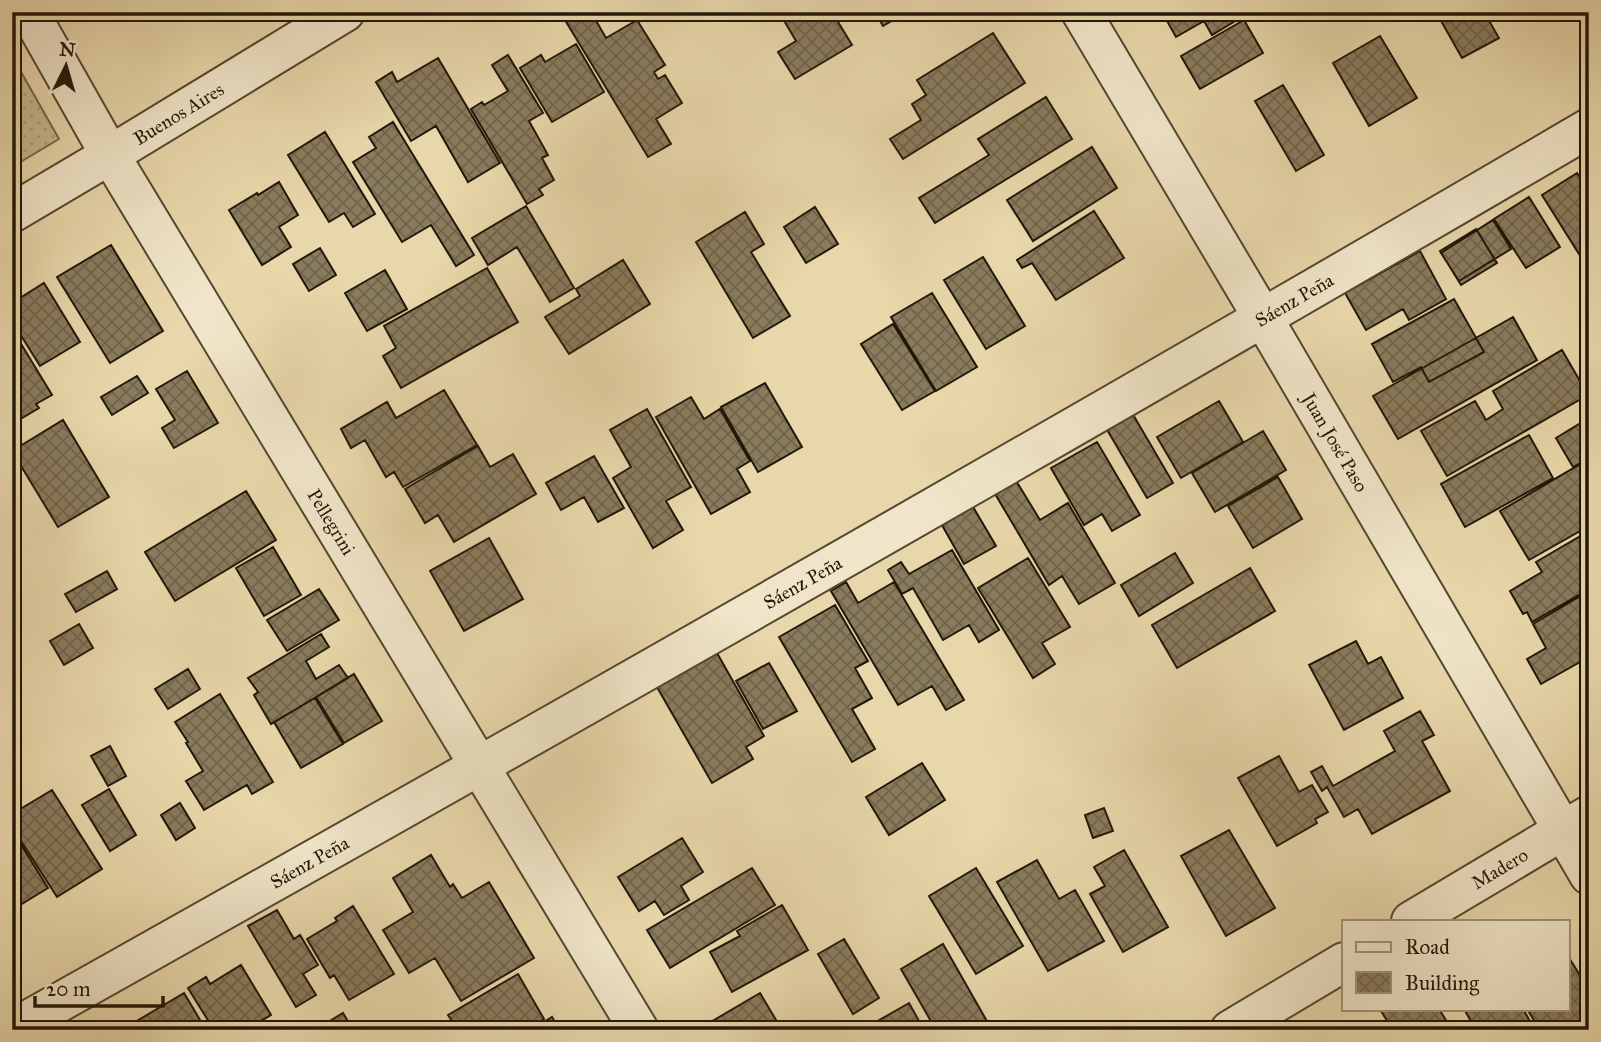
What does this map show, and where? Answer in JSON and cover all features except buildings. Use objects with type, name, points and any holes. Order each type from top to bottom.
[{"type":"street","name":"Pellegrini","points":[[29,12],[110,155],[639,1030]]},
{"type":"street","name":"Buenos Aires","points":[[12,213],[345,12]]},
{"type":"street","name":"Juan José Paso","points":[[1081,12],[1263,318],[1576,823],[1589,875]]},
{"type":"street","name":"Sáenz Peña","points":[[12,1030],[480,768],[1589,128]]},
{"type":"street","name":"Madero","points":[[1413,920],[1576,823]]},
{"type":"street","points":[[1230,1030],[1342,962]]},
{"type":"shaded area","points":[[12,56],[59,139],[12,167]]}]
